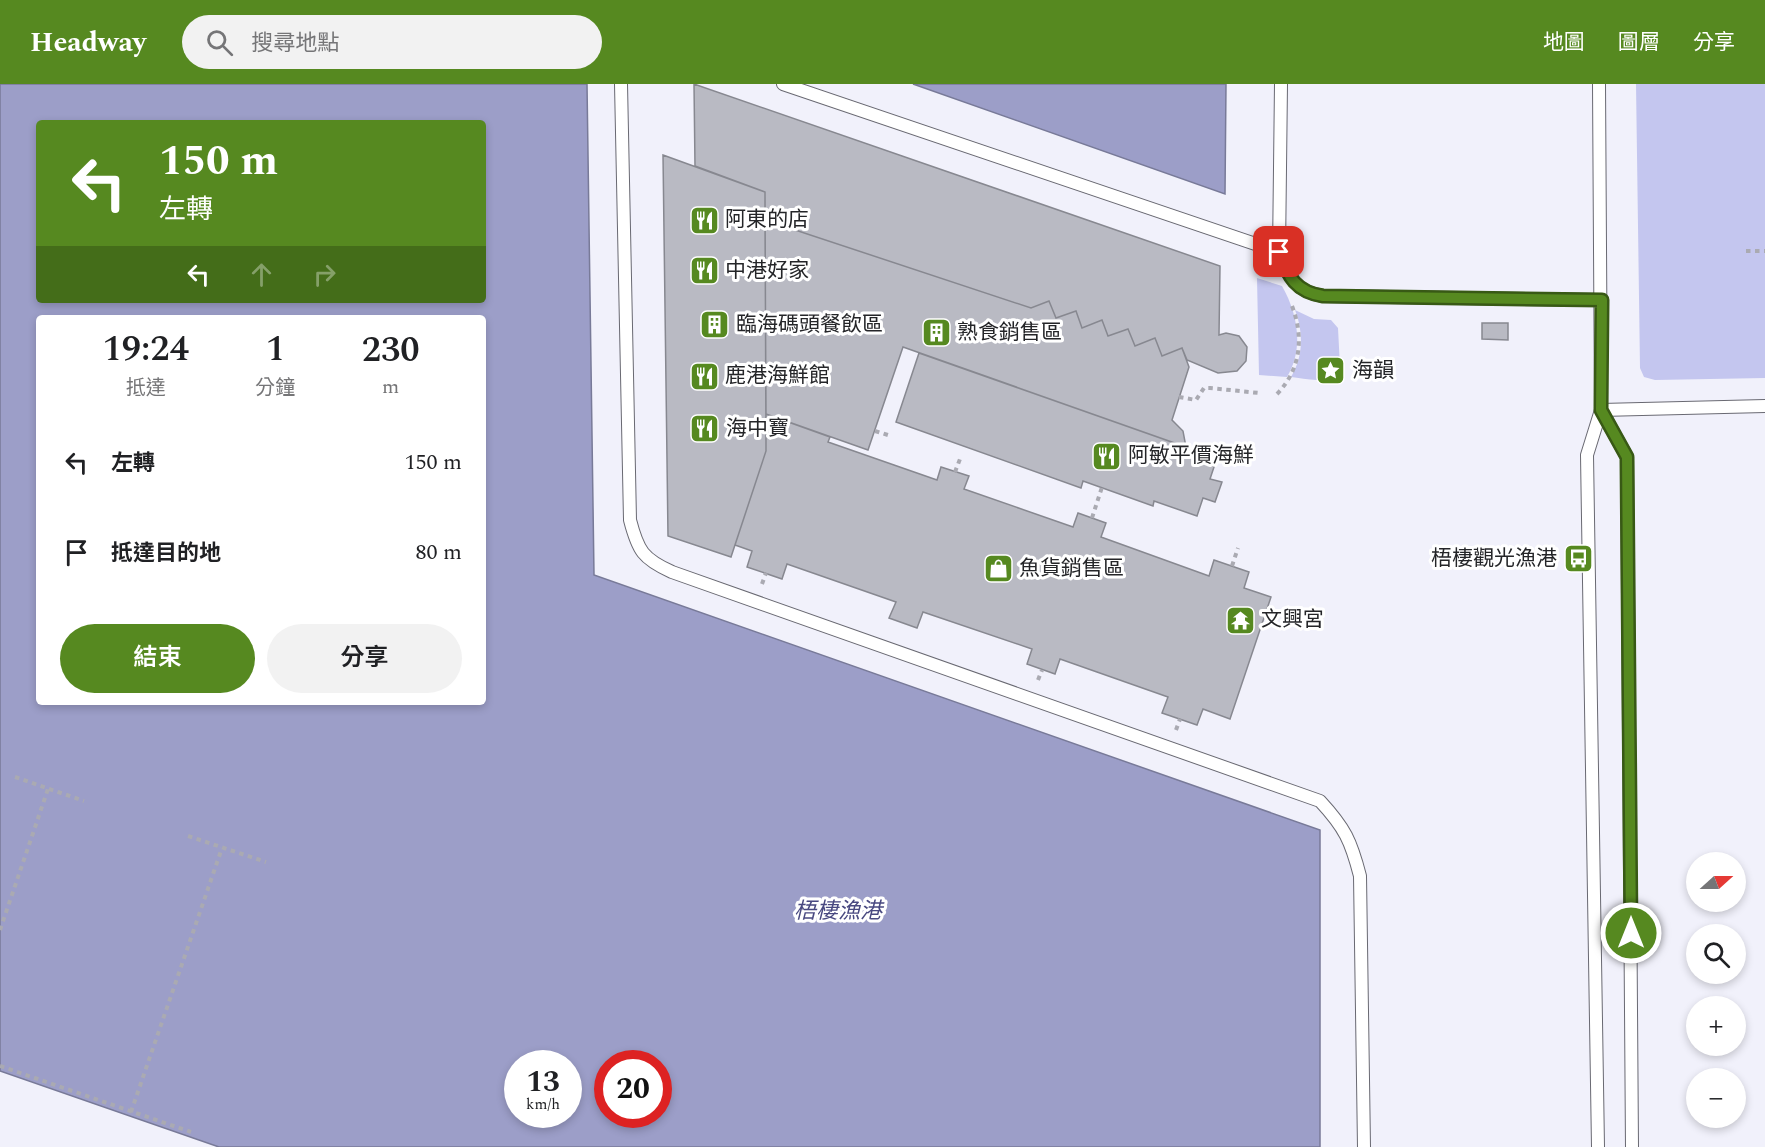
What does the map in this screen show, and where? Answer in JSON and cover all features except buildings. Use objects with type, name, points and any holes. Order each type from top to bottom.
[{"type":"lane","points":[[621,84],[630,520],[637,547],[652,563],[672,572],[1320,801],[1339,821],[1352,844],[1360,876],[1364,1147]]},
{"type":"lane","points":[[783,84],[1279,252]]},
{"type":"lane","points":[[1281,84],[1279,252],[1284,266],[1298,287],[1308,294],[1602,300]]},
{"type":"lane","points":[[1598,1147],[1587,455],[1601,410],[1599,84]]},
{"type":"lane","points":[[1601,410],[1765,406]]},
{"type":"lane","points":[[1601,410],[1627,457],[1632,1147]]},
{"type":"path","points":[[1746,250],[1765,250]]},
{"type":"path","points":[[1277,393],[1289,378],[1299,354],[1299,330],[1286,291],[1283,277],[1284,266]]},
{"type":"path","points":[[1179,398],[1196,400],[1204,388],[1259,393]]},
{"type":"path","points":[[875,431],[891,436]]},
{"type":"path","points":[[956,472],[960,459]]},
{"type":"path","points":[[1092,518],[1102,488]]},
{"type":"path","points":[[1232,566],[1238,548]]},
{"type":"path","points":[[15,777],[84,801]]},
{"type":"path","points":[[0,930],[48,789]]},
{"type":"path","points":[[188,836],[266,862]]},
{"type":"path","points":[[131,1112],[222,848]]},
{"type":"path","points":[[0,1066],[191,1132]]},
{"type":"shaded area","points":[[1636,84],[1765,84],[1765,378],[1655,380],[1644,377],[1640,368]]},
{"type":"shaded area","points":[[1257,278],[1282,286],[1292,308],[1297,343],[1296,355],[1287,377],[1259,375]]},
{"type":"shaded area","points":[[1295,310],[1314,319],[1331,320],[1338,328],[1340,367],[1332,377],[1312,380],[1291,377],[1298,361],[1301,345],[1300,327]]},
{"type":"water","name":"梧棲漁港","points":[[0,84],[587,84],[594,575],[1320,830],[1320,1147],[219,1147],[0,1071]]},
{"type":"water","points":[[913,84],[1226,84],[1225,194]]},
{"type":"place","name":"阿東的店","points":[[704,220]]},
{"type":"place","name":"中港好家","points":[[704,271]]},
{"type":"place","name":"臨海碼頭餐飲區","points":[[715,325]]},
{"type":"place","name":"熟食銷售區","points":[[936,333]]},
{"type":"place","name":"海韻","points":[[1331,371]]},
{"type":"place","name":"鹿港海鮮館","points":[[704,376]]},
{"type":"place","name":"海中寶","points":[[705,429]]},
{"type":"place","name":"阿敏平價海鮮","points":[[1107,456]]},
{"type":"place","name":"梧棲觀光漁港","points":[[1578,559]]},
{"type":"place","name":"魚貨銷售區","points":[[998,569]]},
{"type":"place","name":"文興宮","points":[[1240,620]]},
{"type":"route","points":[[1279,252],[1291,278],[1308,294],[1602,300],[1601,410],[1627,457],[1631,933]]}]
